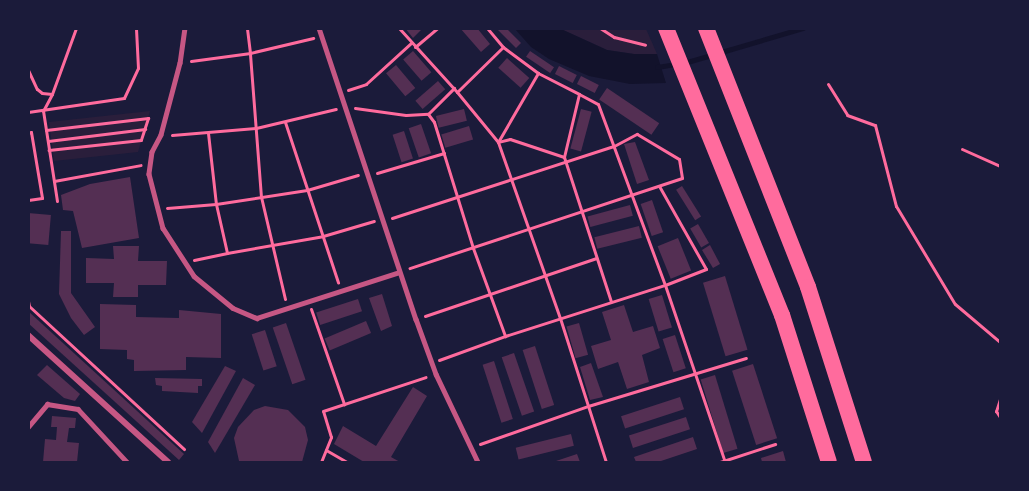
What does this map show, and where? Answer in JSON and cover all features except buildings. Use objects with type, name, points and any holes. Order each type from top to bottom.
[{"type":"highway","points":[[666,28],[782,315],[830,462]]},
{"type":"highway","points":[[706,28],[811,296],[864,462]]},
{"type":"street","points":[[28,335],[168,462]]},
{"type":"lane","points":[[184,28],[180,63],[161,135],[150,163],[156,209],[163,228],[194,276],[233,308],[256,318],[288,310],[399,272]]},
{"type":"lane","points":[[319,28],[343,107],[368,173],[399,272],[436,374],[478,462]]},
{"type":"lane","points":[[28,426],[47,404],[78,409],[127,462]]},
{"type":"path","points":[[57,201],[43,111],[52,94],[76,28]]},
{"type":"path","points":[[28,112],[124,98],[138,68],[136,28]]},
{"type":"path","points":[[247,28],[261,197],[271,247],[288,310]]},
{"type":"path","points":[[399,28],[458,92],[498,142],[560,318],[606,462]]},
{"type":"path","points":[[415,47],[438,28]]},
{"type":"path","points":[[487,28],[503,47],[538,73],[598,104],[633,194],[696,373],[723,462],[775,444]]},
{"type":"path","points":[[600,28],[623,41],[645,45]]},
{"type":"path","points":[[180,63],[250,53],[321,36]]},
{"type":"path","points":[[340,93],[366,84],[411,43]]},
{"type":"path","points":[[458,92],[503,47]]},
{"type":"path","points":[[28,70],[37,89],[52,94]]},
{"type":"path","points":[[498,142],[538,73]]},
{"type":"path","points":[[828,84],[847,115],[875,125],[896,206],[955,304],[1000,342]]},
{"type":"path","points":[[161,135],[256,128],[343,107],[377,109],[406,115],[428,114],[454,88]]},
{"type":"path","points":[[579,94],[565,160],[611,302]]},
{"type":"path","points":[[428,114],[434,122],[473,248],[505,336]]},
{"type":"path","points":[[46,130],[148,118],[141,140],[49,150]]},
{"type":"path","points":[[285,122],[342,292]]},
{"type":"path","points":[[48,141],[145,129]]},
{"type":"path","points":[[28,133],[31,132],[42,198],[28,200]]},
{"type":"path","points":[[208,133],[216,204],[227,253]]},
{"type":"path","points":[[184,262],[323,236],[383,218],[394,219],[565,160],[614,146],[637,134],[679,159],[682,178],[399,272]]},
{"type":"path","points":[[498,142],[510,139],[565,160]]},
{"type":"path","points":[[962,149],[1000,166]]},
{"type":"path","points":[[156,209],[216,204],[307,190],[368,173],[382,174],[444,153]]},
{"type":"path","points":[[54,181],[150,163]]},
{"type":"path","points":[[432,363],[505,336],[665,285],[706,269],[659,186]]},
{"type":"path","points":[[416,319],[597,258]]},
{"type":"path","points":[[28,301],[29,306],[184,449]]},
{"type":"path","points":[[308,303],[344,404]]},
{"type":"path","points":[[474,452],[481,443],[588,406],[746,358]]},
{"type":"path","points":[[321,462],[331,437],[323,411],[436,374]]},
{"type":"path","points":[[1000,399],[996,411],[1000,417]]},
{"type":"path","points":[[326,450],[347,462]]},
{"type":"shaded area","points":[[515,29],[561,29],[607,50],[634,54],[657,54],[666,83],[630,84],[589,76],[549,59],[531,47]]},
{"type":"shaded area","points":[[561,29],[646,29],[657,54],[634,54],[607,50]]},
{"type":"shaded area","points":[[150,111],[138,152],[54,161],[49,122]]},
{"type":"waterway","points":[[684,63],[803,28]]},
{"type":"waterway","points":[[657,67],[675,64]]}]
